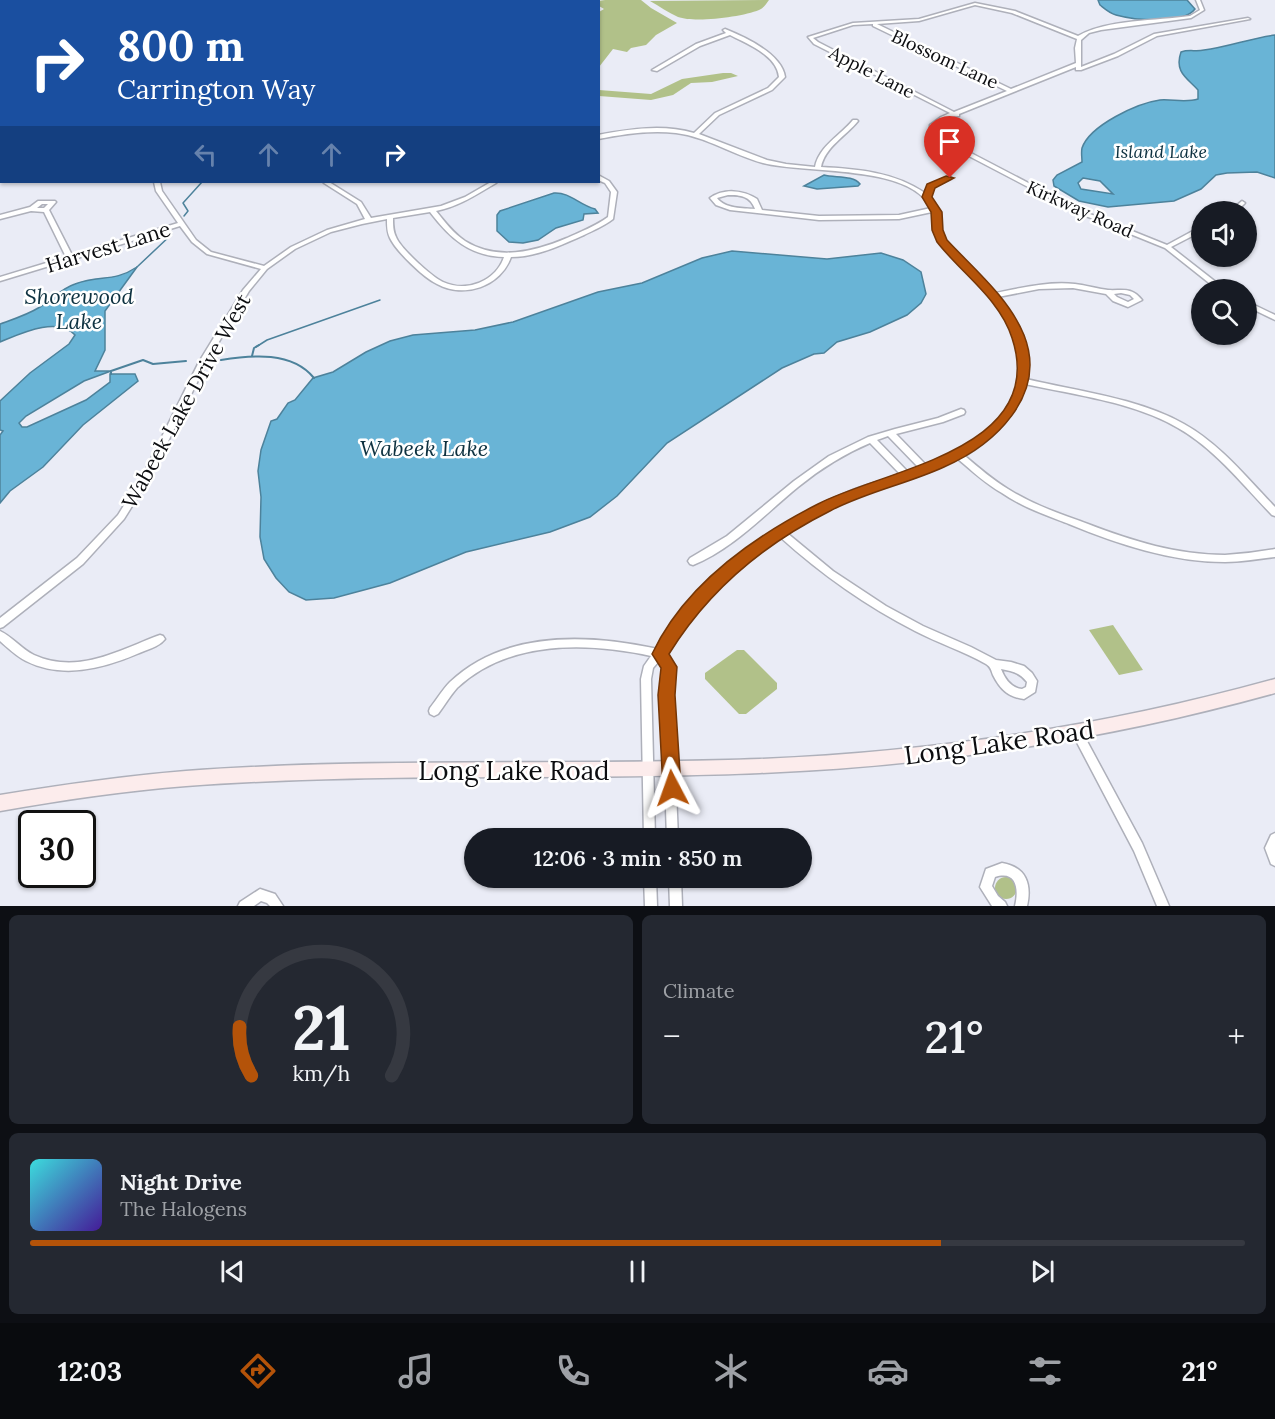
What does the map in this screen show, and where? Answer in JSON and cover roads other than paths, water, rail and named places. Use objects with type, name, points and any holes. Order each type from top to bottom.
[{"type":"main road","name":"Long Lake Road","points":[[0,803],[88,789],[220,776],[396,771],[647,769],[863,760],[984,747],[1077,733],[1169,714],[1275,686]]},
{"type":"street","points":[[1198,0],[1202,10],[1191,17],[1112,27],[1079,38],[1078,66],[1116,55],[1156,35],[1248,19]]},
{"type":"street","name":"Apple Lane","points":[[957,115],[810,38],[848,25],[915,21],[977,4],[1013,12],[1079,38]]},
{"type":"street","name":"Blossom Lane","points":[[873,23],[1018,94]]},
{"type":"street","points":[[655,70],[698,45],[728,32],[776,60],[782,69],[782,77],[770,89],[717,114],[696,134]]},
{"type":"street","name":"Kirkway Road","points":[[1078,66],[1011,90],[957,115],[938,127],[934,133],[955,147],[1078,211],[1167,247],[1209,279]]},
{"type":"street","name":"Kirkway Road","points":[[957,115],[1018,94],[1078,66]]},
{"type":"street","points":[[818,169],[820,155],[855,121]]},
{"type":"street","points":[[600,137],[663,130],[696,134],[760,160],[788,166],[887,177],[908,184],[927,197],[935,209],[938,218],[937,230],[942,242],[1006,312],[1020,342],[1023,361],[1022,381],[1013,405],[1000,424],[981,441],[959,455],[925,469],[835,501],[780,533],[753,551],[716,582],[678,625],[660,654],[648,668],[646,679],[649,828]]},
{"type":"street","points":[[433,211],[446,231],[463,244],[482,252],[508,255],[534,252],[551,248],[611,218],[614,192],[607,182],[600,178]]},
{"type":"street","points":[[927,197],[931,186],[950,178]]},
{"type":"street","points":[[157,183],[159,191],[181,224],[194,241],[209,253],[265,268]]},
{"type":"street","points":[[328,183],[359,203],[369,220]]},
{"type":"street","name":"Wabeek Lake Drive West","points":[[0,624],[80,561],[121,517],[148,474],[203,362],[246,290],[265,268],[312,238],[369,220],[433,211],[467,198],[492,183]]},
{"type":"street","points":[[759,210],[755,200],[745,195],[724,194],[713,198],[718,204],[730,208],[819,218],[899,217],[935,209]]},
{"type":"street","points":[[0,217],[31,209],[46,210],[71,259]]},
{"type":"street","points":[[390,218],[391,232],[396,245],[434,280],[445,286],[469,287],[489,282],[504,269],[508,255]]},
{"type":"street","name":"Harvest Lane","points":[[0,279],[181,224]]},
{"type":"street","points":[[1167,247],[1191,234]]},
{"type":"street","points":[[992,296],[1028,288],[1056,286],[1108,292]]},
{"type":"street","points":[[1257,309],[1275,318]]},
{"type":"street","points":[[1022,381],[1144,411],[1172,421],[1210,448],[1275,513]]},
{"type":"street","points":[[693,561],[734,536],[785,491],[846,450],[871,439],[939,421],[961,412]]},
{"type":"street","points":[[890,433],[925,469]]},
{"type":"street","points":[[871,439],[907,476]]},
{"type":"street","points":[[959,455],[993,483],[1022,501],[1121,541],[1177,555],[1214,559],[1243,558],[1275,553]]},
{"type":"street","points":[[780,533],[824,570],[862,596],[921,629],[994,664]]},
{"type":"street","points":[[0,635],[31,659],[62,666],[85,666],[113,660],[160,639]]},
{"type":"street","points":[[434,711],[449,688],[471,670],[496,658],[523,650],[554,645],[596,643],[629,646],[660,654],[669,667],[667,695],[673,828]]},
{"type":"street","points":[[1077,733],[1138,847],[1163,906]]},
{"type":"street","points":[[1275,839],[1271,848],[1275,860]]},
{"type":"street","points":[[1001,906],[986,887],[990,873],[1007,869],[1020,878],[1024,894],[1021,906]]},
{"type":"street","points":[[650,888],[651,906]]},
{"type":"street","points":[[675,888],[676,906]]},
{"type":"street","points":[[244,906],[256,896],[265,895],[271,898],[276,906]]},
{"type":"water","points":[[1098,0],[1187,0],[1195,9],[1180,17],[1146,20],[1114,14],[1100,5]]},
{"type":"water","name":"Island Lake","points":[[1275,35],[1275,178],[1257,172],[1227,173],[1216,175],[1201,189],[1174,201],[1108,207],[1079,201],[1054,186],[1053,180],[1057,175],[1082,162],[1082,148],[1087,139],[1104,123],[1128,110],[1151,102],[1198,99],[1198,90],[1180,70],[1181,52],[1213,49]],"holes":[[[1083,178],[1100,181],[1113,194],[1081,189],[1078,183]]]},
{"type":"water","points":[[824,175],[848,178],[860,184],[817,189],[804,186]]},
{"type":"water","points":[[554,193],[570,197],[595,209],[598,213],[584,214],[583,220],[556,228],[538,240],[523,243],[509,242],[497,231],[497,215],[500,211]]},
{"type":"water","name":"Wabeek Lake","points":[[732,251],[827,259],[881,253],[903,260],[921,272],[926,294],[921,303],[907,315],[870,332],[837,342],[824,353],[814,354],[782,368],[667,443],[617,496],[590,517],[550,532],[466,552],[390,583],[334,598],[306,600],[289,592],[276,578],[264,559],[260,537],[261,497],[258,471],[261,450],[271,421],[277,419],[288,403],[295,400],[313,378],[333,372],[366,352],[390,341],[413,335],[475,330],[513,322],[598,292],[642,283],[702,258]]},
{"type":"water","name":"Shorewood Lake","points":[[137,267],[105,311],[105,350],[95,371],[111,371],[84,381],[26,416],[19,423],[22,427],[27,427],[86,400],[110,382],[110,374],[135,374],[138,381],[83,425],[43,467],[10,491],[0,503],[0,435],[3,431],[0,430],[0,401],[30,373],[69,344],[75,335],[58,327],[38,328],[0,342],[0,324],[35,310],[70,286],[92,279],[121,275]]},
{"type":"waterway","points":[[184,216],[188,211],[183,203],[201,183]]},
{"type":"waterway","points":[[137,267],[172,234]]},
{"type":"waterway","points":[[256,347],[267,340],[380,300]]},
{"type":"waterway","points":[[252,356],[254,348],[259,345]]},
{"type":"waterway","points":[[221,360],[258,356],[283,359],[305,369],[314,378]]},
{"type":"waterway","points":[[111,374],[111,371],[143,360],[153,364],[186,361]]}]
